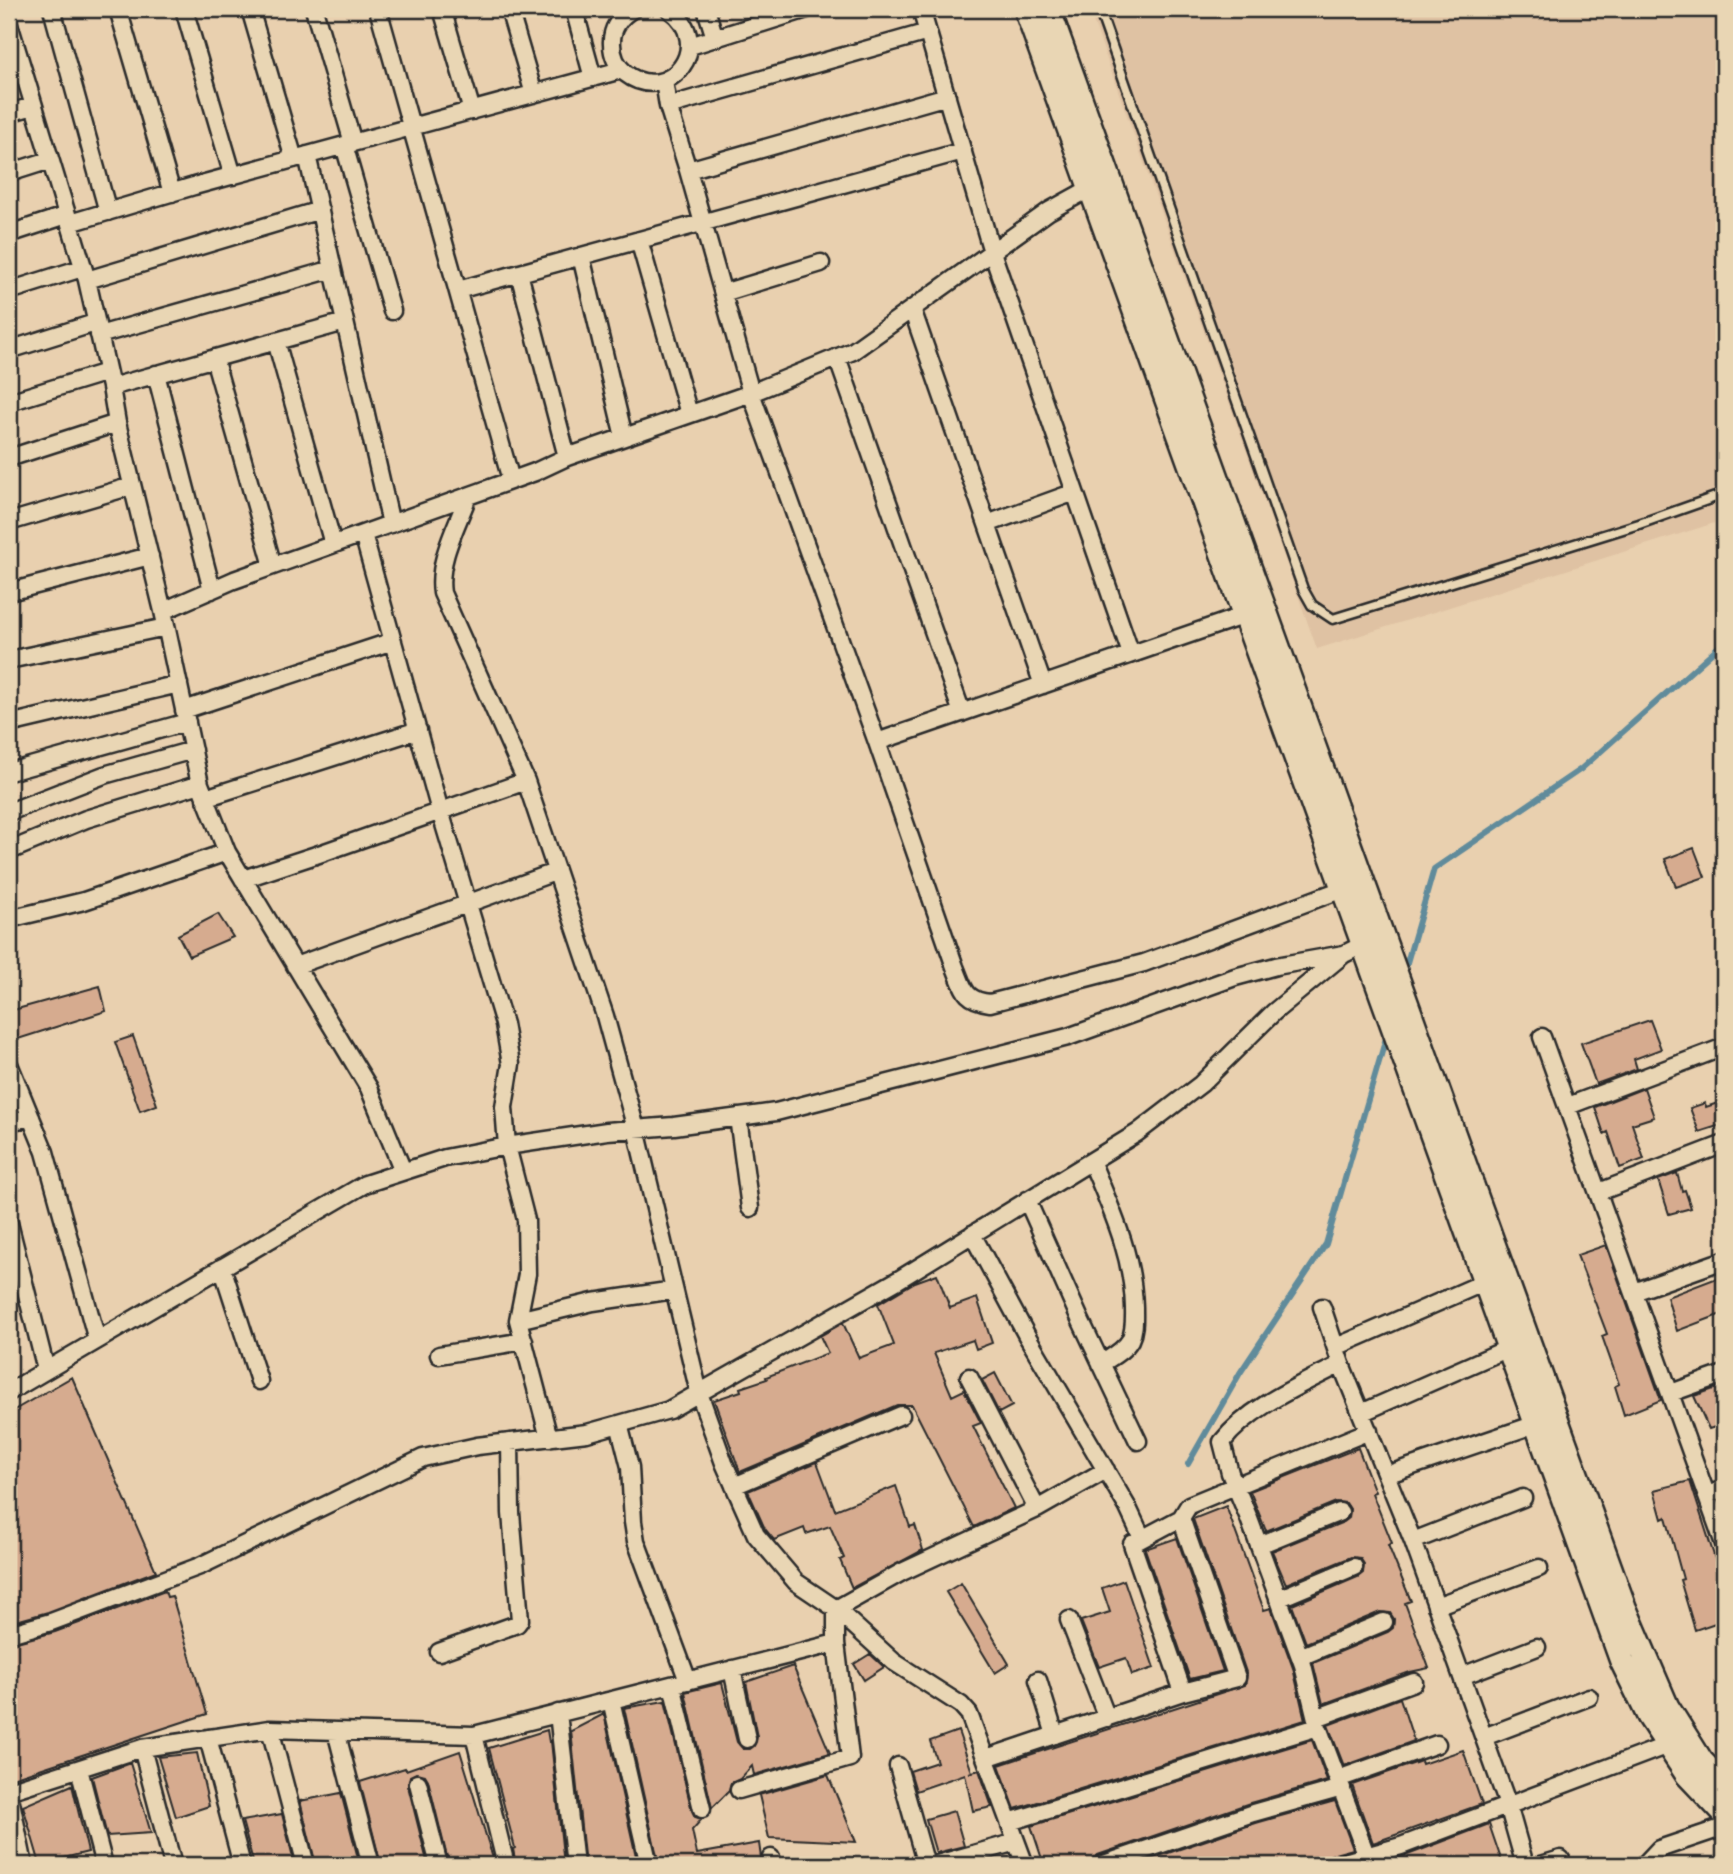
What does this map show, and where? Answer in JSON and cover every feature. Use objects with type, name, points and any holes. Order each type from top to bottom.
[{"type":"street","points":[[52,9],[108,212]]},
{"type":"street","points":[[118,9],[172,193]]},
{"type":"street","points":[[184,9],[233,176]]},
{"type":"street","points":[[250,9],[320,210],[391,524]]},
{"type":"street","points":[[314,9],[392,311]]},
{"type":"street","points":[[378,9],[511,480]]},
{"type":"street","points":[[442,9],[472,111]]},
{"type":"street","points":[[509,9],[534,93]]},
{"type":"street","points":[[574,9],[593,78]]},
{"type":"street","points":[[633,9],[624,14],[615,26],[611,41],[614,57],[621,70],[634,79],[649,83],[664,81],[677,73],[686,61],[690,46],[688,30],[680,17],[669,9]]},
{"type":"street","points":[[706,9],[715,38]]},
{"type":"street","points":[[690,46],[774,14],[807,9]]},
{"type":"street","points":[[921,9],[992,252],[1131,654]]},
{"type":"street","points":[[1026,9],[1343,889],[1405,1030],[1624,1607],[1667,1707],[1701,1761],[1724,1785]]},
{"type":"street","points":[[1048,9],[1110,178],[1368,948]]},
{"type":"street","points":[[9,24],[11,44],[85,274],[202,791],[227,852],[369,1088],[404,1171]]},
{"type":"street","points":[[668,106],[928,32]]},
{"type":"street","points":[[9,234],[108,212],[621,70]]},
{"type":"street","points":[[664,81],[668,106],[751,393],[967,996],[976,1001],[990,1003],[1144,963],[1343,889]]},
{"type":"street","points":[[688,170],[947,96]]},
{"type":"street","points":[[9,113],[33,106]]},
{"type":"street","points":[[458,290],[963,151]]},
{"type":"street","points":[[9,173],[50,160]]},
{"type":"street","points":[[9,660],[165,619],[212,590],[273,566],[468,496],[567,457],[751,393],[853,351],[1049,211],[1110,178]]},
{"type":"street","points":[[9,291],[85,274],[320,210]]},
{"type":"street","points":[[639,240],[689,414]]},
{"type":"street","points":[[581,256],[624,437]]},
{"type":"street","points":[[723,293],[821,263]]},
{"type":"street","points":[[9,350],[333,269]]},
{"type":"street","points":[[519,273],[567,457]]},
{"type":"street","points":[[912,309],[1043,685]]},
{"type":"street","points":[[9,402],[109,379],[156,374],[345,321]]},
{"type":"street","points":[[276,341],[334,544]]},
{"type":"street","points":[[214,358],[273,566]]},
{"type":"street","points":[[837,358],[962,713]]},
{"type":"street","points":[[156,374],[212,590]]},
{"type":"street","points":[[9,458],[117,423]]},
{"type":"street","points":[[9,522],[132,486]]},
{"type":"street","points":[[987,524],[1075,492]]},
{"type":"street","points":[[468,496],[442,568],[442,593],[526,781],[605,1016],[636,1129],[699,1393],[724,1463],[756,1535],[796,1582],[836,1609],[894,1662],[961,1705],[969,1714],[1025,1865]]},
{"type":"street","points":[[363,534],[440,811],[504,1024],[511,1064],[503,1107],[507,1146],[526,1220],[527,1274],[518,1320],[549,1438]]},
{"type":"street","points":[[9,592],[150,556]]},
{"type":"street","points":[[877,743],[1245,615]]},
{"type":"street","points":[[9,772],[185,716],[393,642]]},
{"type":"street","points":[[9,724],[178,684]]},
{"type":"street","points":[[9,851],[86,820],[202,791],[418,730]]},
{"type":"street","points":[[9,812],[104,775],[192,750]]},
{"type":"street","points":[[243,879],[526,781]]},
{"type":"street","points":[[9,919],[84,901],[227,852]]},
{"type":"street","points":[[295,966],[555,872]]},
{"type":"street","points":[[9,1392],[365,1184],[404,1171],[445,1158],[507,1146],[776,1112],[1068,1037],[1235,977],[1368,948]]},
{"type":"street","points":[[9,1634],[51,1622],[200,1566],[423,1458],[477,1446],[587,1433],[669,1410],[898,1280],[1092,1163],[1137,1133],[1201,1084],[1275,1013],[1368,948]]},
{"type":"street","points":[[1405,1030],[1485,1282],[1622,1661],[1649,1716],[1687,1774],[1724,1813]]},
{"type":"street","points":[[1542,1037],[1724,1544]]},
{"type":"street","points":[[1568,1106],[1724,1047]]},
{"type":"street","points":[[9,1064],[45,1152],[97,1340]]},
{"type":"street","points":[[9,1122],[31,1117]]},
{"type":"street","points":[[738,1117],[750,1208]]},
{"type":"street","points":[[1599,1192],[1724,1144]]},
{"type":"street","points":[[1092,1163],[1124,1240],[1134,1295],[1135,1324],[1131,1338],[1124,1348],[1101,1364]]},
{"type":"street","points":[[1027,1200],[1138,1441]]},
{"type":"street","points":[[9,1223],[46,1370]]},
{"type":"street","points":[[972,1234],[1027,1336],[1128,1508],[1142,1538]]},
{"type":"street","points":[[1634,1292],[1724,1260]]},
{"type":"street","points":[[222,1267],[260,1381]]},
{"type":"street","points":[[1336,1347],[1485,1282]]},
{"type":"street","points":[[518,1320],[593,1302],[674,1290]]},
{"type":"street","points":[[1322,1307],[1341,1364],[1413,1541],[1508,1805],[1525,1865]]},
{"type":"street","points":[[439,1355],[524,1340]]},
{"type":"street","points":[[1361,1413],[1509,1348]]},
{"type":"street","points":[[1341,1364],[1234,1426],[1222,1442],[1300,1657],[1317,1722],[1367,1857]]},
{"type":"street","points":[[1671,1393],[1724,1374]]},
{"type":"street","points":[[969,1377],[1037,1509]]},
{"type":"street","points":[[734,1486],[901,1415]]},
{"type":"street","points":[[619,1424],[630,1467],[636,1541],[680,1683],[702,1809]]},
{"type":"street","points":[[1386,1475],[1536,1424]]},
{"type":"street","points":[[1183,1692],[1132,1544],[1181,1518],[1189,1505],[1369,1432]]},
{"type":"street","points":[[439,1652],[517,1624],[520,1620],[511,1513],[510,1442]]},
{"type":"street","points":[[836,1609],[902,1572],[1037,1509],[1106,1469]]},
{"type":"street","points":[[1707,1495],[1724,1489]]},
{"type":"street","points":[[1413,1541],[1523,1498]]},
{"type":"street","points":[[1259,1545],[1340,1512]]},
{"type":"street","points":[[986,1758],[1183,1692],[1237,1678],[1181,1518]]},
{"type":"street","points":[[1278,1599],[1354,1567]]},
{"type":"street","points":[[1436,1605],[1539,1568]]},
{"type":"street","points":[[739,1790],[850,1758],[836,1643],[836,1609]]},
{"type":"street","points":[[1069,1620],[1107,1718]]},
{"type":"street","points":[[1300,1657],[1384,1622]]},
{"type":"street","points":[[24,1865],[9,1792],[142,1748],[270,1729],[474,1735],[836,1643]]},
{"type":"street","points":[[1462,1676],[1537,1647]]},
{"type":"street","points":[[732,1669],[747,1739]]},
{"type":"street","points":[[1038,1680],[1055,1735]]},
{"type":"street","points":[[1009,1822],[1317,1722],[1415,1682]]},
{"type":"street","points":[[1484,1737],[1589,1697]]},
{"type":"street","points":[[611,1700],[649,1865]]},
{"type":"street","points":[[558,1713],[575,1865]]},
{"type":"street","points":[[270,1729],[306,1865]]},
{"type":"street","points":[[336,1731],[371,1865]]},
{"type":"street","points":[[474,1735],[506,1865]]},
{"type":"street","points":[[208,1738],[242,1865]]},
{"type":"street","points":[[1101,1865],[1340,1783],[1437,1744]]},
{"type":"street","points":[[1334,1865],[1401,1846],[1668,1745]]},
{"type":"street","points":[[142,1748],[173,1865]]},
{"type":"street","points":[[898,1766],[926,1865]]},
{"type":"street","points":[[79,1769],[104,1865]]},
{"type":"street","points":[[418,1783],[439,1865]]},
{"type":"street","points":[[1644,1865],[1659,1849],[1724,1827]]},
{"type":"street","points":[[934,1865],[1016,1842]]},
{"type":"street","points":[[1541,1865],[1561,1858]]},
{"type":"lane","points":[[1099,9],[1303,589],[1312,605],[1334,619],[1639,524],[1724,494]]},
{"type":"shaded area","points":[[1089,9],[1724,9],[1724,520],[1317,649]]},
{"type":"building","points":[[1694,848],[1705,877],[1676,887],[1665,859]]},
{"type":"building","points":[[218,914],[233,937],[189,956],[178,935]]},
{"type":"building","points":[[100,986],[106,1011],[18,1039],[10,1011]]},
{"type":"building","points":[[1650,1020],[1661,1049],[1634,1059],[1637,1069],[1596,1084],[1581,1043]]},
{"type":"building","points":[[133,1036],[157,1105],[140,1111],[115,1042]]},
{"type":"building","points":[[1644,1088],[1654,1117],[1632,1124],[1644,1159],[1620,1168],[1608,1132],[1604,1134],[1595,1107]]},
{"type":"building","points":[[1724,1101],[1724,1124],[1699,1132],[1690,1108],[1705,1103],[1706,1107]]},
{"type":"building","points":[[1677,1173],[1691,1208],[1669,1214],[1658,1180]]},
{"type":"building","points":[[1606,1245],[1661,1400],[1624,1415],[1615,1386],[1619,1384],[1602,1336],[1607,1334],[1577,1255]]},
{"type":"building","points":[[937,1274],[950,1308],[977,1298],[992,1343],[976,1349],[973,1340],[934,1353],[952,1396],[964,1390],[981,1423],[973,1426],[1014,1508],[974,1527],[912,1405],[897,1405],[740,1472],[714,1400],[828,1353],[820,1336],[843,1323],[859,1358],[894,1345],[878,1304],[915,1282]]},
{"type":"building","points":[[1717,1278],[1724,1299],[1724,1313],[1677,1331],[1667,1297]]},
{"type":"building","points":[[995,1373],[1012,1406],[999,1413],[982,1380]]},
{"type":"building","points":[[72,1377],[156,1571],[48,1612],[9,1623],[9,1413]]},
{"type":"building","points":[[1722,1386],[1724,1424],[1709,1429],[1694,1396]]},
{"type":"building","points":[[1358,1448],[1392,1543],[1388,1545],[1411,1601],[1405,1603],[1429,1668],[1410,1672],[1323,1704],[1313,1663],[1388,1632],[1393,1628],[1394,1619],[1390,1613],[1380,1612],[1306,1643],[1292,1605],[1358,1577],[1363,1573],[1364,1564],[1360,1558],[1351,1557],[1286,1584],[1272,1551],[1344,1522],[1349,1518],[1350,1509],[1346,1503],[1336,1502],[1266,1531],[1250,1491]]},
{"type":"building","points":[[817,1462],[835,1510],[896,1486],[910,1527],[915,1525],[923,1550],[852,1588],[840,1560],[844,1558],[830,1526],[806,1534],[804,1528],[774,1540],[765,1529],[748,1491]]},
{"type":"building","points":[[1690,1481],[1717,1565],[1720,1563],[1724,1575],[1724,1620],[1695,1630],[1680,1580],[1683,1579],[1666,1517],[1662,1519],[1654,1490]]},
{"type":"building","points":[[1226,1506],[1264,1610],[1271,1608],[1293,1668],[1305,1720],[1015,1809],[999,1765],[1245,1685],[1247,1675],[1193,1519]]},
{"type":"building","points":[[1177,1538],[1223,1671],[1190,1679],[1145,1549]]},
{"type":"building","points":[[1124,1580],[1154,1668],[1132,1675],[1126,1658],[1099,1667],[1081,1621],[1110,1612],[1102,1588]]},
{"type":"building","points":[[961,1583],[1009,1664],[995,1673],[946,1592]]},
{"type":"building","points":[[165,1591],[167,1597],[172,1596],[207,1714],[9,1779],[9,1644],[55,1632]]},
{"type":"building","points":[[870,1654],[884,1667],[864,1680],[854,1664]]},
{"type":"building","points":[[793,1666],[830,1753],[754,1775],[752,1766],[740,1779],[731,1783],[729,1791],[712,1808],[685,1692],[722,1683],[737,1742],[743,1749],[750,1749],[757,1737],[746,1682]]},
{"type":"building","points":[[1400,1698],[1414,1741],[1344,1766],[1328,1725]]},
{"type":"building","points":[[665,1701],[692,1811],[695,1817],[702,1819],[692,1830],[697,1854],[759,1843],[762,1865],[659,1865],[624,1708]]},
{"type":"building","points":[[604,1714],[638,1865],[585,1865],[571,1731]]},
{"type":"building","points":[[547,1730],[549,1742],[551,1741],[564,1865],[516,1865],[515,1848],[489,1748]]},
{"type":"building","points":[[958,1731],[972,1772],[969,1773],[979,1770],[992,1807],[973,1811],[965,1774],[916,1791],[910,1771],[937,1762],[930,1741]]},
{"type":"building","points":[[1312,1740],[1327,1781],[1250,1803],[1098,1855],[1091,1865],[1044,1865],[1031,1826]]},
{"type":"building","points":[[1463,1750],[1482,1804],[1373,1843],[1352,1785],[1421,1761],[1422,1764]]},
{"type":"building","points":[[460,1751],[495,1865],[449,1865],[428,1780],[425,1775],[416,1773],[410,1776],[408,1786],[428,1865],[381,1865],[360,1782],[405,1768],[406,1770]]},
{"type":"building","points":[[197,1753],[209,1806],[176,1817],[158,1757]]},
{"type":"building","points":[[130,1763],[151,1833],[107,1836],[92,1777]]},
{"type":"building","points":[[828,1775],[856,1842],[769,1838],[759,1795]]},
{"type":"building","points":[[72,1785],[88,1852],[40,1864],[23,1806]]},
{"type":"building","points":[[341,1793],[359,1862],[316,1865],[300,1801]]},
{"type":"building","points":[[1335,1801],[1353,1849],[1331,1855],[1326,1858],[1324,1865],[1311,1865],[1310,1859],[1292,1865],[1133,1865],[1256,1823]]},
{"type":"building","points":[[954,1811],[964,1846],[936,1853],[926,1819]]},
{"type":"building","points":[[282,1814],[295,1865],[254,1865],[242,1821]]},
{"type":"building","points":[[1489,1824],[1503,1865],[1373,1865],[1405,1856]]},
{"type":"waterway","points":[[1404,973],[1434,869],[1581,769],[1724,642]]},
{"type":"waterway","points":[[1188,1464],[1240,1373],[1326,1244],[1388,1031]]}]
